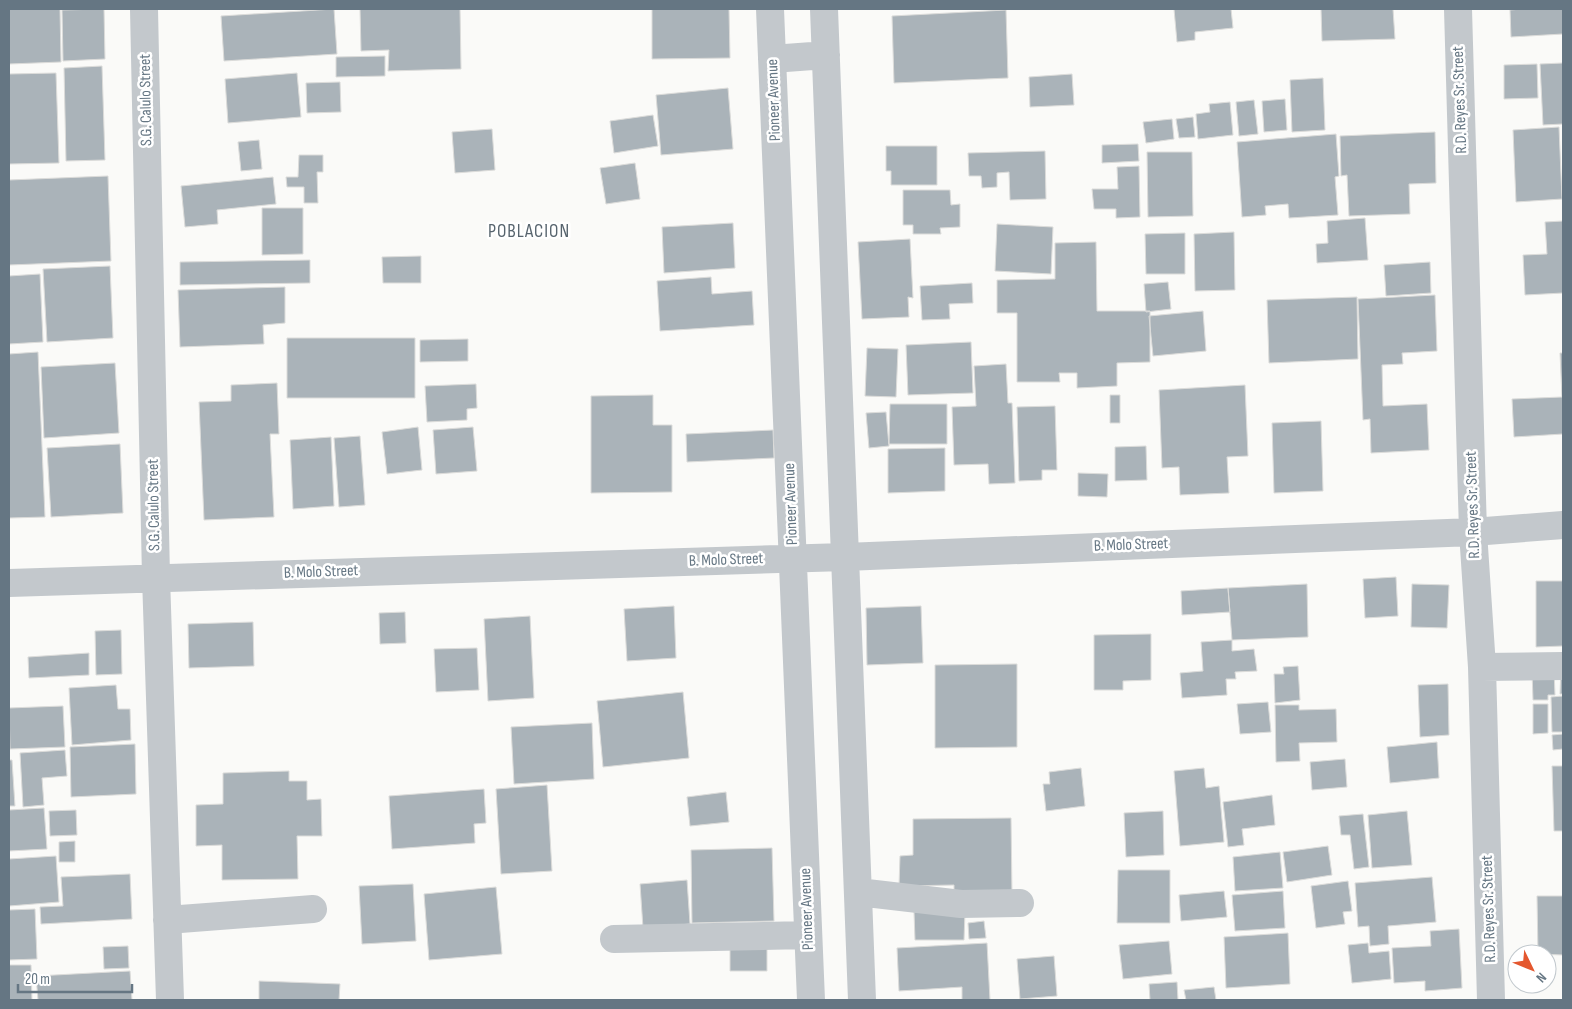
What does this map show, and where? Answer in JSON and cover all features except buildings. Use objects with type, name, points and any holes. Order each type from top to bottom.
[{"type":"street","name":"S.G. Calulo Street","points":[[144,9],[156,577],[170,1000]]},
{"type":"street","name":"Pioneer Avenue","points":[[770,9],[811,1000]]},
{"type":"street","points":[[824,9],[862,1000]]},
{"type":"street","name":"R.D. Reyes Sr. Street","points":[[1458,9],[1473,532],[1482,667],[1491,1000]]},
{"type":"street","points":[[772,58],[826,55]]},
{"type":"street","name":"B. Molo Street","points":[[9,583],[845,557],[1473,532],[1563,525]]},
{"type":"street","points":[[1482,667],[1563,666]]},
{"type":"street","points":[[858,892],[961,904],[1020,904]]},
{"type":"street","points":[[166,920],[313,909]]},
{"type":"street","points":[[614,939],[808,935]]},
{"type":"district","name":"POBLACION","points":[[529,231]]}]
